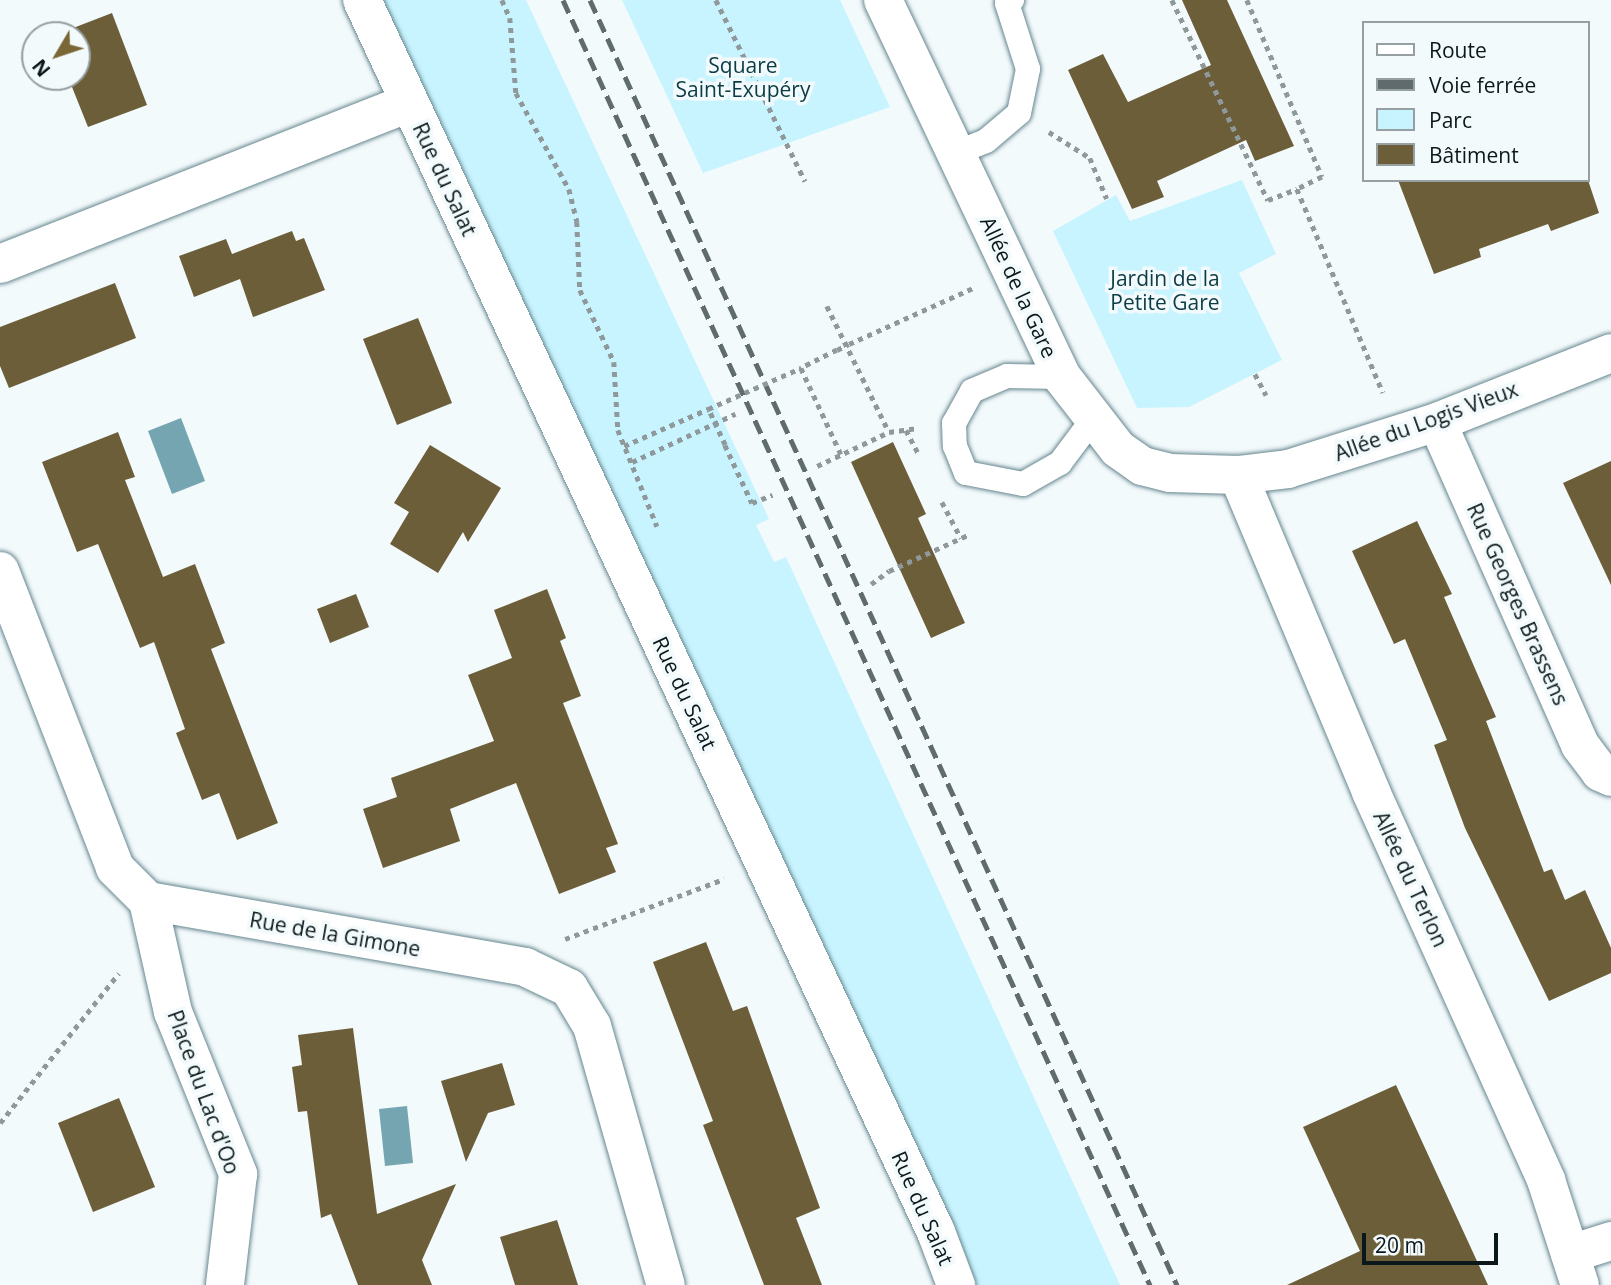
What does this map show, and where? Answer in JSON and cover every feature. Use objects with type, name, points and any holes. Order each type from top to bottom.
[{"type":"street","name":"Rue du Salat","points":[[362,0],[936,1232],[956,1285]]},
{"type":"street","name":"Allée de la Gare","points":[[883,0],[1062,377],[1093,419],[1118,449],[1142,466],[1170,473],[1238,475]]},
{"type":"street","name":"Rue du Salat","points":[[0,264],[409,103]]},
{"type":"street","name":"Allée du Logis Vieux","points":[[1238,475],[1288,469],[1401,434],[1611,353]]},
{"type":"street","name":"Rue Georges Brassens","points":[[1437,422],[1580,745],[1600,772],[1611,777]]},
{"type":"street","name":"Allée du Terlon","points":[[1238,475],[1371,792],[1546,1180],[1575,1270]]},
{"type":"street","points":[[0,572],[115,868],[148,901]]},
{"type":"street","name":"Rue de la Gimone","points":[[148,901],[526,967],[569,988],[592,1026],[666,1285]]},
{"type":"street","name":"Place du Lac d'Oo","points":[[148,901],[173,1012],[238,1174],[225,1285]]},
{"type":"street","points":[[1575,1270],[1611,1241]]},
{"type":"lane","points":[[956,153],[986,141],[1019,113],[1028,69],[1007,3],[1012,0]]},
{"type":"lane","points":[[1062,377],[1007,376],[972,391],[954,423],[955,446],[966,473],[1023,484],[1060,463],[1093,419]]},
{"type":"path","points":[[502,0],[510,18],[516,93],[569,188],[577,222],[580,290],[614,362],[614,410],[624,446],[656,519],[660,541],[646,562],[628,570]]},
{"type":"path","points":[[716,0],[805,181]]},
{"type":"path","points":[[1172,0],[1268,200],[1322,177],[1247,0]]},
{"type":"path","points":[[1019,113],[1090,158],[1107,200]]},
{"type":"path","points":[[1297,188],[1401,434]]},
{"type":"path","points":[[624,446],[980,285]]},
{"type":"path","points":[[827,306],[889,432]]},
{"type":"path","points":[[801,368],[842,454]]},
{"type":"path","points":[[1255,374],[1266,395]]},
{"type":"path","points":[[708,409],[752,503],[772,495]]},
{"type":"path","points":[[632,462],[735,414]]},
{"type":"path","points":[[817,466],[889,432],[954,423]]},
{"type":"path","points":[[871,584],[889,570],[970,534]]},
{"type":"path","points":[[526,967],[553,943],[763,862]]},
{"type":"path","points":[[0,1123],[121,971]]},
{"type":"green space","points":[[362,0],[526,0],[769,519],[756,525],[774,562],[786,557],[1120,1285],[954,1285]]},
{"type":"green space","name":"Square Saint-Exupéry","points":[[622,0],[840,0],[890,107],[703,173]]},
{"type":"green space","name":"Jardin de la Petite Gare","points":[[1242,180],[1276,254],[1239,273],[1282,360],[1189,407],[1137,408],[1053,231],[1116,195],[1130,221]]},
{"type":"shaded area","points":[[181,418],[205,481],[172,494],[148,431]]},
{"type":"shaded area","points":[[407,1106],[413,1163],[385,1166],[379,1109]]},
{"type":"building","points":[[1182,0],[1227,0],[1294,146],[1255,161],[1246,140],[1157,181],[1164,197],[1132,209],[1068,70],[1103,54],[1128,102],[1211,65]]},
{"type":"building","points":[[112,13],[147,105],[88,127],[74,91],[91,91],[91,21]]},
{"type":"building","points":[[1399,182],[1589,182],[1599,213],[1551,231],[1548,224],[1479,249],[1481,257],[1434,274]]},
{"type":"building","points":[[292,231],[296,241],[304,238],[325,290],[253,317],[240,279],[194,297],[179,256],[226,239],[232,254]]},
{"type":"building","points":[[115,283],[136,338],[9,388],[0,366],[0,327]]},
{"type":"building","points":[[418,318],[452,403],[397,425],[363,339]]},
{"type":"building","points":[[118,432],[135,477],[125,480],[163,577],[195,564],[225,643],[211,649],[278,823],[237,840],[219,793],[202,800],[176,733],[185,729],[154,642],[140,648],[98,544],[77,552],[42,462]]},
{"type":"building","points":[[893,442],[926,514],[918,518],[965,623],[931,638],[851,462]]},
{"type":"building","points":[[430,445],[501,488],[468,542],[463,532],[438,573],[390,544],[409,512],[394,503]]},
{"type":"building","points":[[1611,461],[1611,585],[1563,483]]},
{"type":"building","points":[[1417,521],[1452,594],[1444,597],[1496,717],[1486,721],[1544,872],[1552,869],[1565,900],[1585,890],[1611,948],[1611,973],[1549,1001],[1465,828],[1434,745],[1447,740],[1405,639],[1394,644],[1352,551]]},
{"type":"building","points":[[547,589],[566,638],[560,641],[581,696],[563,703],[618,844],[606,848],[616,872],[559,894],[516,783],[450,809],[460,841],[383,868],[363,809],[397,797],[391,778],[494,741],[468,675],[512,658],[494,610]]},
{"type":"building","points":[[356,594],[369,627],[330,643],[317,609]]},
{"type":"building","points":[[706,942],[733,1011],[747,1006],[820,1208],[796,1218],[822,1285],[764,1285],[703,1125],[713,1121],[653,962]]},
{"type":"building","points":[[353,1028],[377,1214],[456,1184],[422,1260],[432,1285],[358,1285],[331,1214],[321,1218],[307,1111],[298,1112],[292,1067],[302,1065],[298,1035]]},
{"type":"building","points":[[502,1063],[515,1105],[488,1113],[466,1162],[441,1081]]},
{"type":"building","points":[[1396,1085],[1488,1285],[1287,1285],[1360,1251],[1303,1127]]},
{"type":"building","points":[[119,1098],[155,1187],[93,1212],[58,1123]]},
{"type":"building","points":[[557,1220],[578,1285],[515,1285],[500,1237]]},
{"type":"railway","points":[[563,0],[1150,1285]]},
{"type":"railway","points":[[590,0],[1177,1285]]}]
